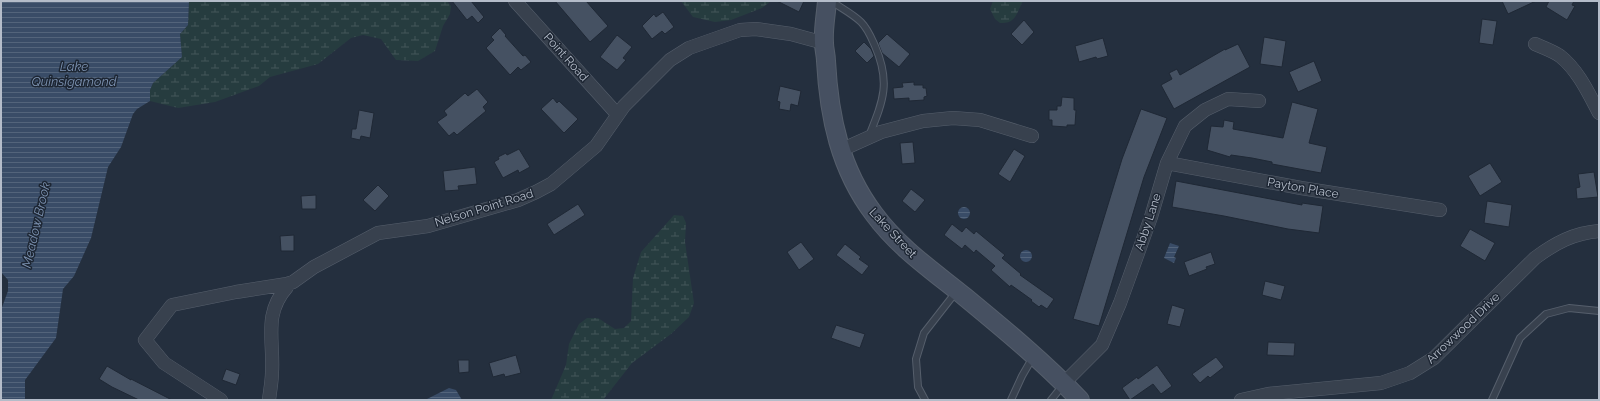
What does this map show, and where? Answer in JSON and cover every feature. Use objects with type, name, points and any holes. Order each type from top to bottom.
[{"type":"main road","name":"Lake Street","points":[[827,1],[824,44],[830,112],[841,150],[862,196],[882,224],[911,254],[1034,356],[1064,383],[1080,400]]},
{"type":"street","name":"Point Road","points":[[515,1],[617,114]]},
{"type":"street","name":"Nelson Point Road","points":[[221,400],[164,363],[145,340],[172,305],[236,292],[287,284],[293,282],[314,267],[378,233],[428,226],[518,200],[536,192],[551,184],[596,146],[617,114],[670,60],[689,48],[740,30],[756,29],[791,34],[824,44]]},
{"type":"street","points":[[1535,44],[1560,56],[1567,63],[1574,71],[1599,113]]},
{"type":"street","name":"Abby Lane","points":[[1064,383],[1102,345],[1123,297],[1151,217],[1167,163],[1185,126],[1205,110],[1228,99],[1258,101]]},
{"type":"street","points":[[841,150],[881,132],[923,121],[953,118],[980,120],[1032,136]]},
{"type":"street","name":"Payton Place","points":[[1167,163],[1301,188],[1440,210]]},
{"type":"street","name":"Arrowwood Drive","points":[[1241,400],[1268,394],[1381,383],[1410,374],[1434,358],[1546,250],[1568,238],[1599,231]]},
{"type":"street","name":"Nelson Point Road","points":[[268,400],[272,373],[272,321],[275,304],[287,284]]},
{"type":"lane","points":[[831,1],[860,21],[868,30],[883,71],[885,85],[882,102],[869,137]]},
{"type":"lane","points":[[925,400],[918,387],[916,359],[924,333],[957,291]]},
{"type":"lane","points":[[1492,400],[1520,338],[1546,314],[1569,308],[1599,311]]},
{"type":"lane","points":[[1011,400],[1022,376],[1034,356]]},
{"type":"lane","points":[[1051,400],[1064,383]]},
{"type":"green space","points":[[189,1],[447,1],[451,6],[450,14],[443,26],[435,51],[418,61],[396,60],[381,39],[363,35],[351,38],[318,64],[270,77],[259,86],[215,102],[178,108],[150,101],[150,90],[153,83],[182,57],[180,34],[188,25]]},
{"type":"green space","points":[[681,1],[771,1],[762,8],[731,20],[715,22],[693,17]]},
{"type":"green space","points":[[993,1],[1023,1],[1017,14],[1012,20],[1005,23],[1000,23],[995,19],[990,9]]},
{"type":"green space","points":[[674,215],[683,216],[686,223],[685,242],[694,303],[689,317],[671,334],[632,363],[603,400],[551,400],[566,365],[569,344],[579,324],[587,318],[598,318],[615,329],[624,328],[631,321],[633,278],[641,252]]},
{"type":"water","name":"Lake Quinsigamond","points":[[1,1],[189,1],[188,25],[180,34],[182,57],[153,83],[150,90],[150,101],[137,109],[133,114],[121,147],[108,167],[91,238],[74,276],[63,289],[56,338],[25,380],[25,400],[1,400],[1,310],[8,291],[8,280],[1,272]]},
{"type":"water","points":[[962,207],[966,207],[970,213],[966,219],[962,219],[958,215],[958,211]]},
{"type":"water","points":[[1170,243],[1179,246],[1174,257],[1176,258],[1174,263],[1164,258]]},
{"type":"water","points":[[1024,250],[1028,250],[1032,256],[1028,262],[1024,262],[1020,258],[1020,254]]},
{"type":"water","points":[[449,388],[456,390],[462,400],[425,400]]},
{"type":"building","points":[[452,1],[471,1],[484,17],[478,23],[472,16],[467,20]]},
{"type":"building","points":[[555,1],[586,1],[608,26],[590,42]]},
{"type":"building","points":[[777,1],[804,1],[799,12]]},
{"type":"building","points":[[1502,1],[1536,1],[1508,14]]},
{"type":"building","points":[[1549,1],[1574,1],[1572,5],[1575,6],[1567,20],[1546,7]]},
{"type":"building","points":[[663,12],[674,27],[665,34],[662,31],[652,39],[642,26],[654,14],[656,17]]},
{"type":"building","points":[[1482,19],[1497,21],[1493,45],[1479,43]]},
{"type":"building","points":[[1024,20],[1034,32],[1022,45],[1011,34]]},
{"type":"building","points":[[500,28],[506,35],[505,36],[523,56],[525,55],[531,62],[521,70],[518,67],[510,75],[486,48],[494,40],[491,37]]},
{"type":"building","points":[[887,34],[910,54],[899,67],[882,53],[878,43]]},
{"type":"building","points":[[617,35],[632,47],[623,58],[626,60],[617,70],[600,57]]},
{"type":"building","points":[[1264,37],[1286,41],[1282,67],[1260,64]]},
{"type":"building","points":[[1103,38],[1108,56],[1097,59],[1096,57],[1079,62],[1075,46]]},
{"type":"building","points":[[864,42],[871,49],[874,56],[867,63],[855,51]]},
{"type":"building","points":[[1238,44],[1250,67],[1174,109],[1161,85],[1172,79],[1169,73],[1177,69],[1180,75],[1225,49]]},
{"type":"building","points":[[1314,61],[1322,81],[1298,92],[1289,72]]},
{"type":"building","points":[[914,82],[914,85],[923,85],[923,88],[926,88],[927,96],[924,97],[924,100],[909,101],[909,98],[894,99],[893,88],[903,87],[902,83]]},
{"type":"building","points":[[780,86],[801,91],[798,106],[791,104],[790,111],[779,109],[780,102],[777,101]]},
{"type":"building","points":[[477,89],[488,102],[483,107],[486,111],[457,135],[454,132],[449,136],[437,122],[447,115],[444,111],[465,93],[468,96]]},
{"type":"building","points":[[1062,97],[1074,98],[1074,110],[1076,110],[1075,125],[1067,125],[1067,127],[1052,126],[1052,120],[1049,120],[1049,110],[1057,110],[1057,106],[1061,106]]},
{"type":"building","points":[[553,98],[557,103],[559,101],[578,119],[564,133],[541,109]]},
{"type":"building","points":[[1292,102],[1318,109],[1309,143],[1327,147],[1321,173],[1272,164],[1272,162],[1252,158],[1231,155],[1230,157],[1207,150],[1211,126],[1223,127],[1224,120],[1234,122],[1233,129],[1283,138]]},
{"type":"building","points":[[1141,109],[1167,118],[1144,177],[1099,326],[1073,319],[1122,159]]},
{"type":"building","points":[[359,110],[374,113],[370,138],[361,136],[360,140],[351,138],[352,129],[356,129]]},
{"type":"building","points":[[913,142],[915,163],[902,164],[900,143]]},
{"type":"building","points":[[519,149],[530,167],[519,173],[518,170],[503,178],[494,162],[499,159],[498,157],[506,153],[507,155]]},
{"type":"building","points":[[1014,149],[1025,156],[1010,182],[998,174]]},
{"type":"building","points":[[1490,163],[1502,182],[1480,196],[1468,176]]},
{"type":"building","points":[[475,167],[477,184],[458,186],[459,190],[445,191],[443,171]]},
{"type":"building","points":[[1594,172],[1598,197],[1577,199],[1576,188],[1580,187],[1578,174]]},
{"type":"building","points":[[1176,181],[1302,205],[1302,203],[1323,206],[1319,233],[1288,229],[1172,207]]},
{"type":"building","points":[[378,185],[389,196],[375,211],[363,200]]},
{"type":"building","points":[[911,189],[925,200],[915,212],[902,201]]},
{"type":"building","points":[[316,195],[316,209],[302,209],[301,196]]},
{"type":"building","points":[[1487,201],[1512,205],[1509,227],[1484,223]]},
{"type":"building","points":[[578,204],[585,215],[554,235],[547,224]]},
{"type":"building","points":[[952,224],[962,232],[966,227],[974,234],[976,231],[1005,255],[1002,258],[1021,274],[1020,275],[1054,299],[1047,309],[1041,305],[1039,307],[1011,285],[1010,287],[991,270],[995,266],[976,250],[974,253],[965,245],[962,249],[944,235]]},
{"type":"building","points":[[1470,229],[1495,243],[1485,261],[1460,246]]},
{"type":"building","points":[[294,235],[294,251],[281,251],[280,236]]},
{"type":"building","points":[[801,242],[814,259],[799,270],[787,252]]},
{"type":"building","points":[[845,244],[861,257],[859,259],[869,266],[862,275],[836,255]]},
{"type":"building","points":[[1211,252],[1215,264],[1189,276],[1184,262]]},
{"type":"building","points":[[1265,281],[1285,286],[1281,300],[1262,295]]},
{"type":"building","points":[[1172,305],[1185,309],[1180,327],[1167,324]]},
{"type":"building","points":[[836,325],[865,334],[860,348],[831,338]]},
{"type":"building","points":[[1268,342],[1295,343],[1294,356],[1267,355]]},
{"type":"building","points":[[516,355],[521,373],[505,377],[504,374],[493,377],[489,363]]},
{"type":"building","points":[[1216,357],[1224,367],[1210,378],[1208,376],[1200,383],[1192,374]]},
{"type":"building","points":[[458,360],[469,360],[469,372],[459,373]]},
{"type":"building","points":[[1157,365],[1172,386],[1161,394],[1153,384],[1130,400],[1122,388],[1137,377],[1138,379]]},
{"type":"building","points":[[107,366],[131,380],[172,400],[139,400],[112,387],[99,379]]},
{"type":"building","points":[[226,369],[240,374],[236,385],[222,380]]},
{"type":"water label","name":"Meadow Brook","points":[[36,225]]}]
